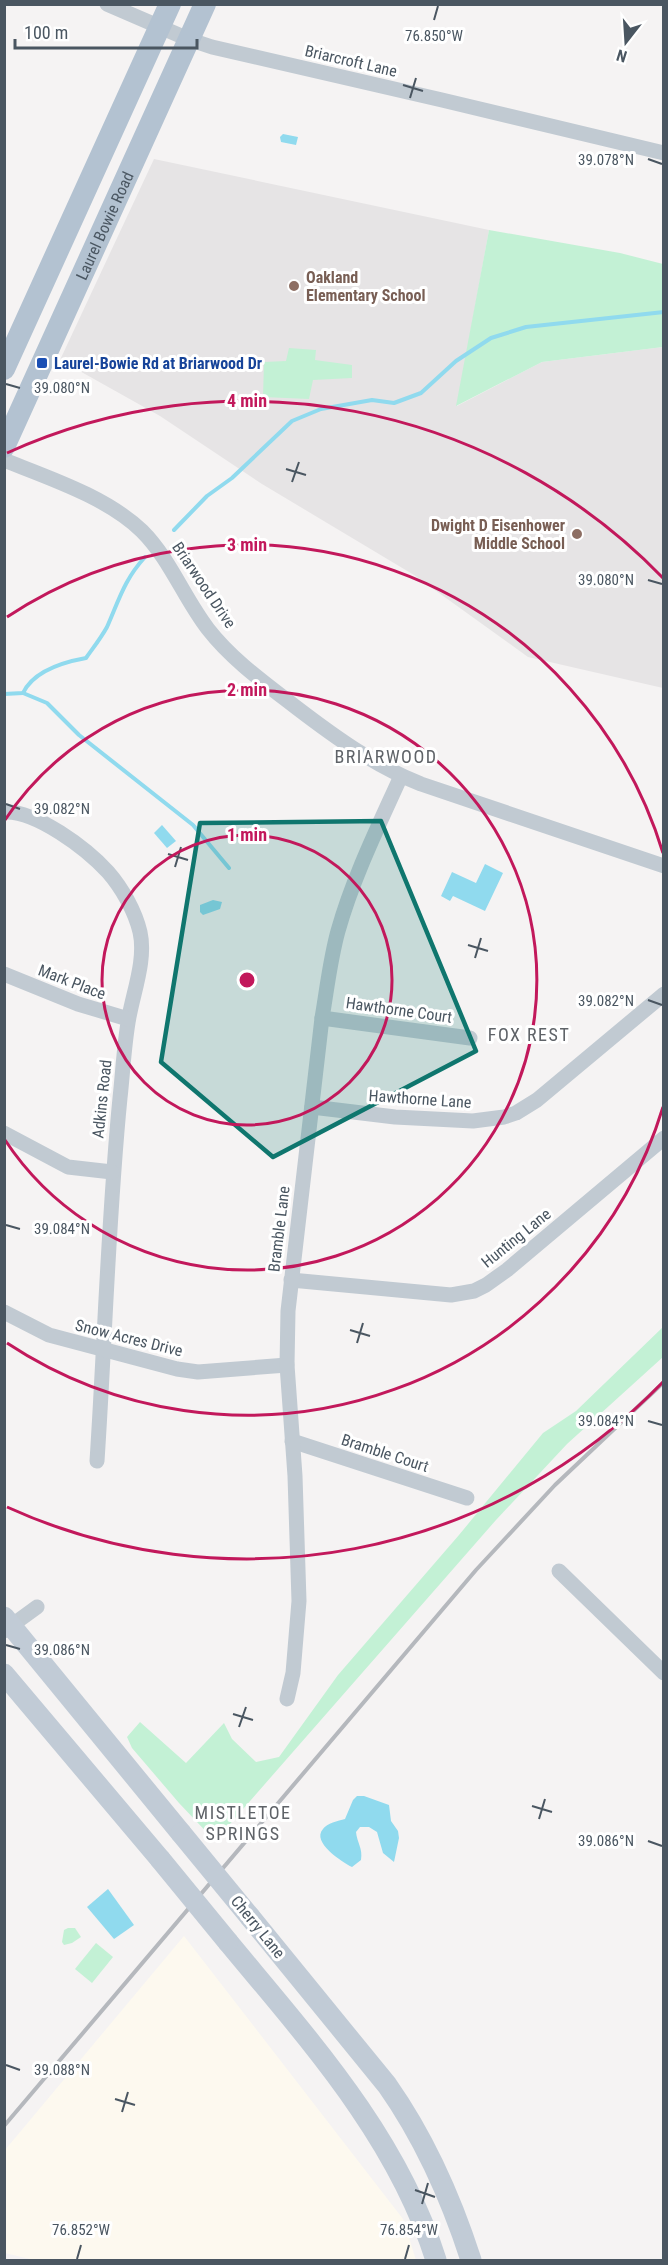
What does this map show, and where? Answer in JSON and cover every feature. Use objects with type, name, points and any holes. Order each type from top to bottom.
[{"type":"main road","name":"Laurel Bowie Road","points":[[4,369],[170,4]]},
{"type":"main road","name":"Laurel Bowie Road","points":[[4,447],[205,4]]},
{"type":"main road","name":"Cherry Lane","points":[[7,1625],[387,2085],[403,2107],[436,2167],[458,2220],[471,2260]]},
{"type":"main road","name":"Cherry Lane","points":[[4,1674],[318,2050],[364,2113],[401,2176],[424,2226],[436,2260]]},
{"type":"street","name":"Briarcroft Lane","points":[[107,4],[188,39],[263,60],[663,153]]},
{"type":"street","name":"Briarwood Drive","points":[[4,460],[109,506],[134,524],[162,554],[202,620],[223,646],[267,686],[343,742],[401,777],[663,866]]},
{"type":"street","name":"Bramble Lane","points":[[287,1699],[293,1673],[299,1601],[287,1365],[288,1311],[322,1018],[329,974],[344,912],[364,859],[401,777]]},
{"type":"street","name":"Adkins Road","points":[[4,812],[16,811],[48,826],[68,838],[108,871],[119,886],[137,922],[141,944],[128,1019],[112,1172],[97,1461]]},
{"type":"street","name":"Mark Place","points":[[4,974],[78,1004],[128,1019]]},
{"type":"street","name":"Hawthorne Lane","points":[[312,1107],[448,1121],[504,1117],[516,1113],[537,1100],[663,994]]},
{"type":"street","name":"Hawthorne Court","points":[[322,1018],[470,1038]]},
{"type":"street","points":[[4,1133],[34,1151],[68,1167],[112,1172]]},
{"type":"street","name":"Hunting Lane","points":[[291,1280],[428,1294],[474,1291],[507,1270],[663,1138]]},
{"type":"street","name":"Snow Acres Drive","points":[[4,1312],[49,1335],[177,1369],[198,1372],[287,1365]]},
{"type":"street","name":"Bramble Court","points":[[292,1441],[467,1498]]},
{"type":"street","points":[[559,1571],[663,1673]]},
{"type":"street","points":[[7,1625],[37,1607]]},
{"type":"highlighted area","points":[[381,821],[476,1051],[273,1157],[161,1062],[200,823]]},
{"type":"shaded area","points":[[154,159],[489,230],[457,406],[542,362],[663,347],[663,688],[528,657],[414,575],[262,484],[160,416],[60,360]]},
{"type":"shaded area","points":[[184,1936],[403,2219],[416,2260],[34,2260],[5,2253],[5,2150]]},
{"type":"green space","points":[[489,230],[620,253],[663,264],[663,347],[542,362],[456,406]]},
{"type":"green space","points":[[289,348],[316,350],[315,360],[352,365],[352,378],[313,380],[309,399],[263,397],[264,362],[286,361]]},
{"type":"green space","points":[[663,1327],[663,1357],[567,1444],[496,1520],[215,1841],[132,1748],[127,1737],[140,1722],[186,1763],[224,1723],[232,1739],[256,1762],[279,1757],[338,1675],[459,1535],[543,1433],[576,1411]]},
{"type":"green space","points":[[75,1928],[81,1937],[64,1945],[62,1942],[64,1930]]},
{"type":"green space","points":[[96,1943],[113,1957],[92,1983],[75,1969]]},
{"type":"water","points":[[283,134],[298,137],[296,145],[281,142],[280,137]]},
{"type":"water","points":[[162,825],[176,841],[167,848],[154,833]]},
{"type":"water","points":[[485,864],[503,873],[485,911],[453,896],[450,901],[441,896],[452,872],[476,883]]},
{"type":"water","points":[[213,900],[222,902],[220,909],[203,915],[200,912],[200,905]]},
{"type":"water","points":[[357,1796],[364,1796],[389,1805],[391,1821],[398,1831],[399,1838],[394,1862],[383,1853],[377,1832],[369,1827],[360,1827],[356,1832],[361,1860],[352,1867],[329,1851],[321,1840],[320,1834],[323,1829],[333,1822],[345,1819]]},
{"type":"water","points":[[108,1889],[134,1925],[114,1939],[87,1907]]},
{"type":"waterway","points":[[174,530],[207,496],[232,478],[292,421],[321,409],[372,400],[394,403],[421,393],[456,361],[491,338],[526,327],[664,312]]},
{"type":"waterway","points":[[4,694],[23,693],[34,678],[50,668],[86,658],[107,627],[127,582],[145,557]]},
{"type":"waterway","points":[[23,693],[47,703],[79,735],[193,825],[229,868]]},
{"type":"railway","points":[[4,2126],[476,1570],[555,1485],[664,1382]]},
{"type":"place","name":"Oakland Elementary School","points":[[294,286]]},
{"type":"place","name":"Laurel-Bowie Rd at Briarwood Dr","points":[[42,363]]},
{"type":"place","name":"Dwight D Eisenhower Middle School","points":[[577,534]]},
{"type":"district","name":"BRIARWOOD","points":[[386,756]]},
{"type":"district","name":"FOX REST","points":[[529,1034]]},
{"type":"district","name":"MISTLETOE SPRINGS","points":[[243,1822]]}]
